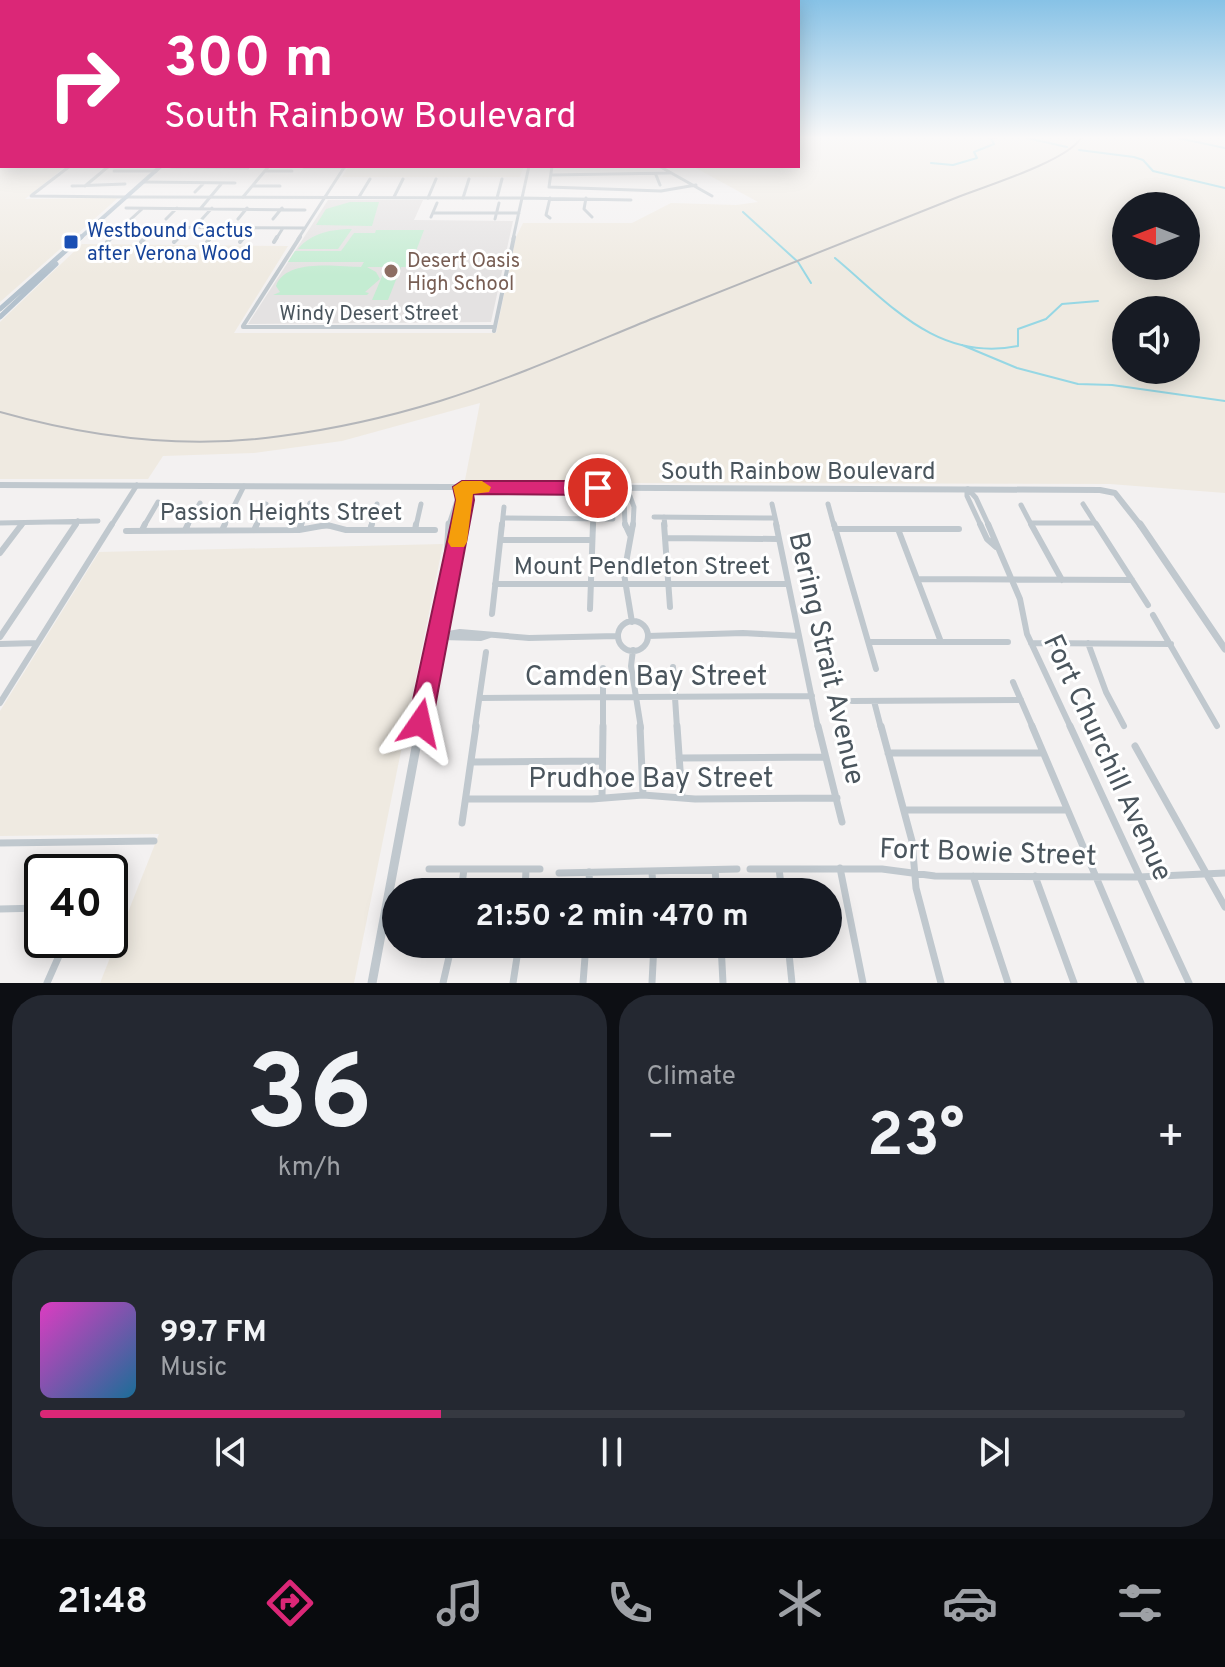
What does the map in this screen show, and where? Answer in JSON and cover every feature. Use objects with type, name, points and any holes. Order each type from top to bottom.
[{"type":"main road","points":[[0,309],[141,184]]},
{"type":"main road","points":[[0,317],[56,266],[56,262]]},
{"type":"street","points":[[47,184],[31,196],[631,200]]},
{"type":"street","points":[[72,186],[125,184]]},
{"type":"street","points":[[161,191],[168,184]]},
{"type":"street","points":[[195,192],[203,184]]},
{"type":"street","points":[[201,208],[221,184]]},
{"type":"street","points":[[94,227],[305,228],[333,184]]},
{"type":"street","points":[[359,197],[367,184]]},
{"type":"street","points":[[394,197],[401,184]]},
{"type":"street","points":[[428,198],[434,184]]},
{"type":"street","points":[[463,198],[467,184]]},
{"type":"street","points":[[495,219],[501,184]]},
{"type":"street","points":[[437,203],[432,215],[519,213],[525,184]]},
{"type":"street","points":[[550,184],[549,187],[661,191],[696,185],[712,196]]},
{"type":"street","points":[[243,197],[252,186],[280,186]]},
{"type":"street","points":[[585,188],[584,209],[592,217]]},
{"type":"street","points":[[550,198],[546,215],[550,218]]},
{"type":"street","points":[[464,213],[468,203]]},
{"type":"street","points":[[126,208],[305,210]]},
{"type":"street","points":[[131,219],[143,208]]},
{"type":"street","points":[[166,219],[178,208]]},
{"type":"street","points":[[202,219],[212,208]]},
{"type":"street","points":[[238,219],[247,208]]},
{"type":"street","points":[[273,219],[282,208]]},
{"type":"street","name":"Windy Desert Street","points":[[305,228],[243,327],[495,329],[519,213]]},
{"type":"street","points":[[107,242],[122,227]]},
{"type":"street","points":[[141,242],[154,228]]},
{"type":"street","points":[[174,242],[187,228]]},
{"type":"street","points":[[207,242],[219,228]]},
{"type":"street","points":[[240,242],[251,228]]},
{"type":"street","points":[[274,242],[283,228]]},
{"type":"street","name":"South Rainbow Boulevard","points":[[0,485],[1092,489],[1115,493],[1124,501],[1225,649]]},
{"type":"street","points":[[0,703],[137,485]]},
{"type":"street","points":[[222,530],[244,486]]},
{"type":"street","points":[[372,983],[447,580],[454,562],[465,500],[462,487]]},
{"type":"street","points":[[627,488],[624,496],[625,529],[630,535],[624,583],[632,622]]},
{"type":"street","name":"Fort Churchill Avenue","points":[[967,489],[967,496],[987,539],[996,548],[1011,580],[1031,643],[1189,983]]},
{"type":"street","points":[[142,531],[158,502]]},
{"type":"street","points":[[184,530],[200,503]]},
{"type":"street","points":[[299,530],[310,503]]},
{"type":"street","points":[[254,530],[266,504]]},
{"type":"street","points":[[370,530],[377,504]]},
{"type":"street","points":[[415,530],[421,504]]},
{"type":"street","name":"Bering Strait Avenue","points":[[772,504],[825,757],[842,822]]},
{"type":"street","points":[[828,504],[876,669]]},
{"type":"street","points":[[1083,504],[1148,605]]},
{"type":"street","points":[[1021,505],[1062,580]]},
{"type":"street","points":[[492,614],[504,507]]},
{"type":"street","points":[[654,517],[775,518]]},
{"type":"street","points":[[664,517],[670,607]]},
{"type":"street","points":[[503,518],[613,519]]},
{"type":"street","points":[[590,609],[593,519]]},
{"type":"street","points":[[0,637],[78,521]]},
{"type":"street","points":[[0,523],[98,521]]},
{"type":"street","points":[[0,553],[23,523]]},
{"type":"street","points":[[1031,523],[1096,523]]},
{"type":"street","name":"Passion Heights Street","points":[[126,531],[299,530],[327,525],[346,530],[435,530]]},
{"type":"street","points":[[835,529],[959,529]]},
{"type":"street","points":[[898,529],[941,642]]},
{"type":"street","points":[[665,538],[778,539]]},
{"type":"street","points":[[501,540],[592,540]]},
{"type":"street","points":[[917,579],[1132,580]]},
{"type":"street","name":"Mount Pendleton Street","points":[[495,584],[788,584]]},
{"type":"street","points":[[1153,615],[1217,726]]},
{"type":"street","points":[[632,622],[641,625],[648,636],[646,644],[633,650],[623,647],[617,636],[623,625],[632,622]]},
{"type":"street","points":[[648,636],[743,633],[799,636]]},
{"type":"street","points":[[437,636],[617,636]]},
{"type":"street","points":[[868,642],[1008,642]]},
{"type":"street","points":[[0,644],[37,643]]},
{"type":"street","points":[[1031,643],[1171,644]]},
{"type":"street","points":[[1088,643],[1106,692],[1124,726]]},
{"type":"street","points":[[633,650],[632,680],[637,697],[643,795]]},
{"type":"street","points":[[462,823],[486,652]]},
{"type":"street","points":[[673,667],[682,798]]},
{"type":"street","points":[[602,798],[603,668]]},
{"type":"street","points":[[1013,682],[1141,983]]},
{"type":"street","name":"Camden Bay Street","points":[[480,698],[812,696]]},
{"type":"street","points":[[852,701],[1021,700]]},
{"type":"street","points":[[874,701],[914,850],[919,902],[941,983]]},
{"type":"street","points":[[1135,746],[1225,907]]},
{"type":"street","points":[[888,753],[1043,753]]},
{"type":"street","points":[[679,758],[825,757]]},
{"type":"street","points":[[472,762],[602,761]]},
{"type":"street","name":"Prudhoe Bay Street","points":[[466,799],[643,795],[837,798]]},
{"type":"street","points":[[904,810],[1067,810]]},
{"type":"street","points":[[0,843],[154,841]]},
{"type":"street","points":[[840,868],[863,983]]},
{"type":"street","points":[[429,869],[540,869]]},
{"type":"street","points":[[463,878],[464,869]]},
{"type":"street","points":[[526,869],[526,878]]},
{"type":"street","points":[[559,873],[737,869]]},
{"type":"street","name":"Fort Bowie Street","points":[[750,869],[882,869],[915,874],[973,876],[1139,877],[1225,873]]},
{"type":"street","points":[[779,869],[780,878]]},
{"type":"street","points":[[715,870],[716,878]]},
{"type":"street","points":[[652,871],[652,878]]},
{"type":"street","points":[[589,872],[589,878]]},
{"type":"street","points":[[973,876],[1008,983]]},
{"type":"street","points":[[1035,876],[1074,983]]},
{"type":"street","points":[[0,909],[24,908]]},
{"type":"street","points":[[47,983],[58,958]]},
{"type":"street","points":[[443,983],[449,958]]},
{"type":"street","points":[[513,983],[517,958]]},
{"type":"street","points":[[583,983],[585,958]]},
{"type":"street","points":[[652,983],[653,958]]},
{"type":"street","points":[[722,958],[723,983]]},
{"type":"street","points":[[789,958],[792,983]]},
{"type":"shaded area","name":"Desert Oasis High School","points":[[328,200],[423,200],[414,220],[513,221],[491,322],[248,324]]},
{"type":"green space","points":[[350,202],[379,202],[372,226],[316,225],[326,209]]},
{"type":"green space","points":[[352,229],[338,249],[298,249],[322,233]]},
{"type":"green space","points":[[376,230],[424,230],[410,267],[401,267],[388,300],[372,300],[386,267],[367,267],[376,272],[380,279],[365,292],[369,293],[367,295],[273,295],[280,292],[276,286],[290,271],[314,266],[361,267],[364,262],[288,262],[295,251],[341,251],[354,233],[375,233]]},
{"type":"sand","points":[[0,184],[44,184],[25,199],[118,198],[0,302]]},
{"type":"sand","points":[[725,184],[1225,184],[1225,493],[1110,484],[465,480],[480,403],[342,441],[254,453],[163,456],[148,479],[0,479],[0,322],[82,244],[288,246],[234,333],[496,333],[516,237],[523,223],[632,223],[671,203],[736,205],[758,202]]},
{"type":"sand","points":[[443,544],[354,983],[100,983],[110,958],[128,958],[128,912],[159,834],[0,836],[0,711],[99,552]]},
{"type":"waterway","points":[[1208,184],[1225,188]]},
{"type":"waterway","points":[[743,212],[798,262],[811,283]]},
{"type":"waterway","points":[[835,258],[917,325],[963,345],[989,349],[1018,346],[1018,329],[1046,319],[1062,304],[1098,301]]},
{"type":"waterway","points":[[962,345],[1017,368],[1078,384],[1112,385],[1225,401]]},
{"type":"railway","points":[[0,412],[104,435],[210,442],[281,436],[381,417],[440,401],[521,372],[993,184]]},
{"type":"slow traffic","points":[[458,542],[465,500],[462,487],[482,487]]},
{"type":"place","name":"Westbound Cactus after Verona Wood","points":[[71,242]]},
{"type":"place","name":"Desert Oasis High School","points":[[391,271]]},
{"type":"route","points":[[420,723],[447,580],[454,562],[465,500],[462,487],[598,488]]}]
